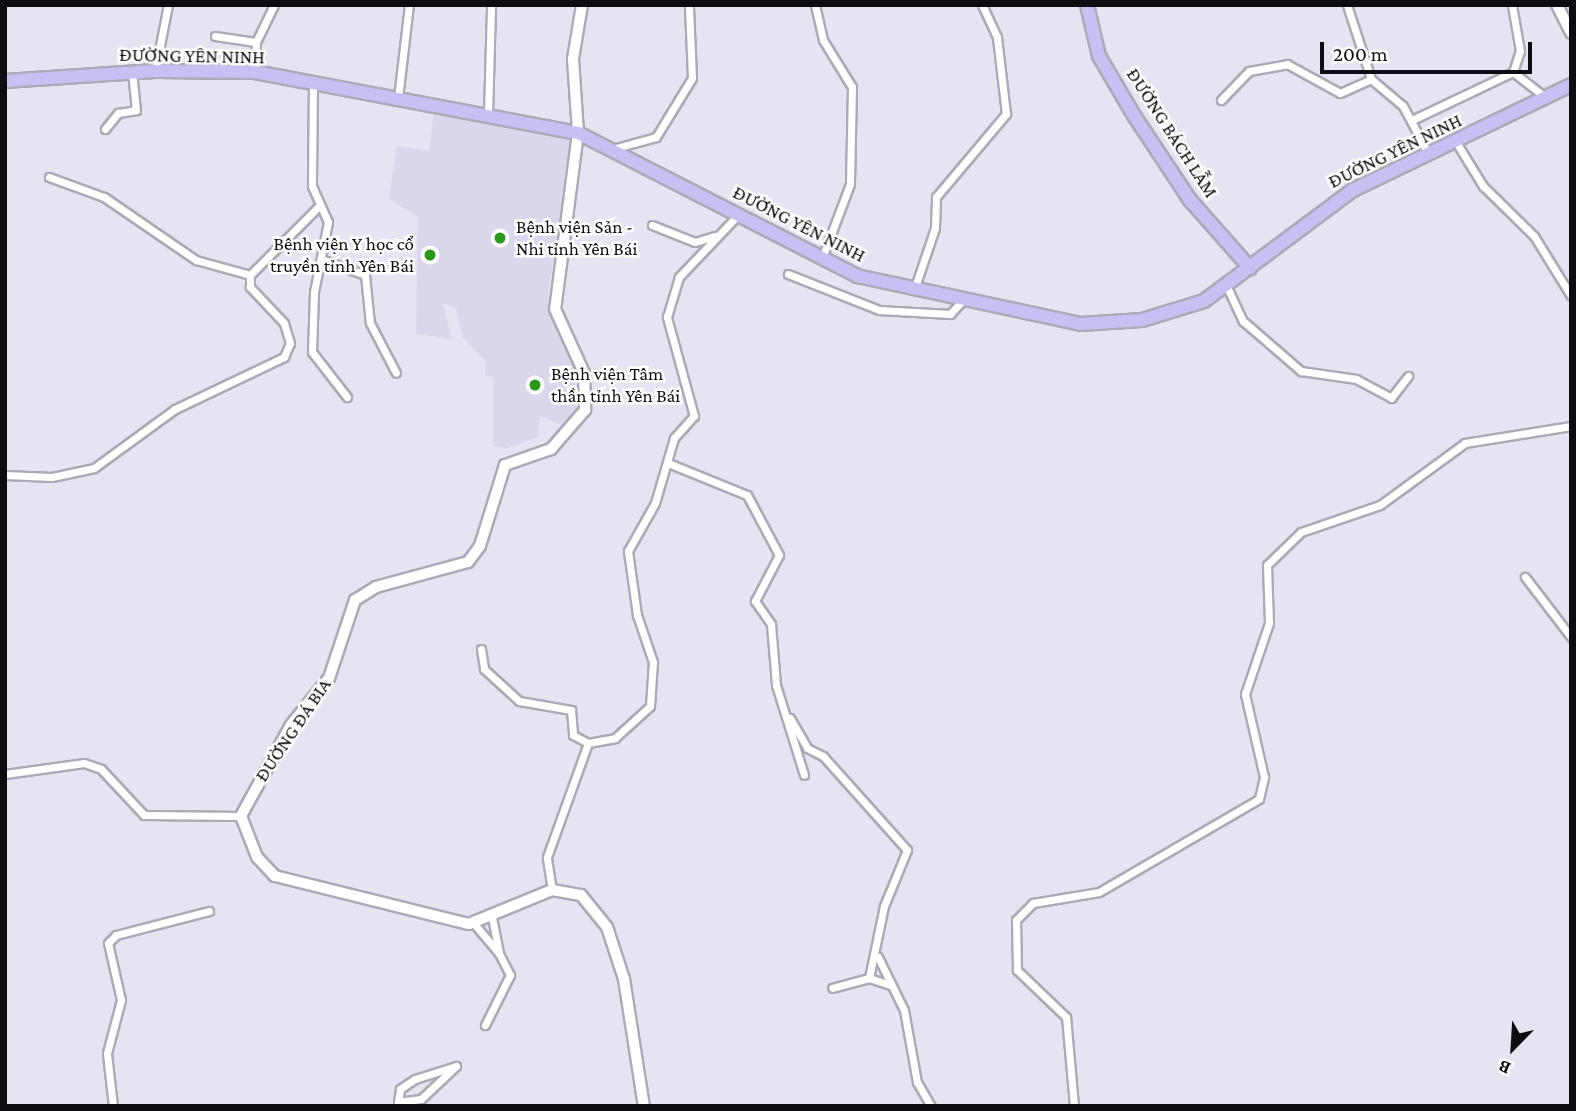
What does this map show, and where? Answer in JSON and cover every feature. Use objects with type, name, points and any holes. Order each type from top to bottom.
[{"type":"main road","name":"ĐƯỜNG BÁCH LẪM","points":[[1087,5],[1100,56],[1135,117],[1190,200],[1250,268]]},
{"type":"main road","name":"ĐƯỜNG YÊN NINH","points":[[5,81],[155,71],[256,72],[578,133],[616,148],[738,215],[865,279],[915,287],[963,300],[1081,324],[1165,316],[1227,287],[1337,200],[1571,85]]},
{"type":"street","points":[[155,71],[168,5]]},
{"type":"street","points":[[256,72],[256,42],[274,5]]},
{"type":"street","points":[[398,98],[409,5]]},
{"type":"street","points":[[488,115],[491,5]]},
{"type":"street","points":[[578,133],[573,59],[582,5]]},
{"type":"street","points":[[616,148],[656,137],[692,78],[689,5]]},
{"type":"street","points":[[815,5],[823,40],[852,87],[850,184],[822,258]]},
{"type":"street","points":[[915,287],[934,228],[936,197],[1006,114],[997,37],[982,5]]},
{"type":"street","points":[[1347,5],[1371,79],[1412,120],[1429,153]]},
{"type":"street","points":[[1412,120],[1513,72],[1520,51],[1512,5]]},
{"type":"street","points":[[1557,5],[1571,33]]},
{"type":"street","points":[[215,36],[256,42]]},
{"type":"street","points":[[1220,100],[1250,71],[1287,64],[1340,93],[1371,79]]},
{"type":"street","points":[[104,129],[118,113],[136,110],[132,72]]},
{"type":"street","points":[[1513,72],[1547,98]]},
{"type":"street","points":[[313,83],[312,180],[328,222],[321,259],[312,352],[347,397]]},
{"type":"street","name":"ĐƯỜNG ĐÁ BIA","points":[[241,817],[291,725],[329,678],[355,600],[376,587],[468,562],[480,546],[505,465],[551,449],[585,410],[584,373],[555,309],[578,133]]},
{"type":"street","points":[[1456,142],[1483,186],[1534,236],[1571,296]]},
{"type":"street","points":[[49,177],[104,197],[196,260],[250,275]]},
{"type":"street","points":[[5,475],[52,477],[94,468],[175,409],[284,357],[290,343],[284,323],[250,286],[250,275],[320,205]]},
{"type":"street","points":[[481,649],[484,669],[519,701],[571,710],[574,737],[587,743],[615,738],[650,706],[653,662],[637,615],[628,551],[668,463],[674,438],[694,416],[667,334],[671,293],[738,215]]},
{"type":"street","points":[[652,225],[695,242],[719,234]]},
{"type":"street","points":[[321,259],[365,275],[370,323],[396,373]]},
{"type":"street","points":[[788,274],[879,310],[950,314],[963,300]]},
{"type":"street","points":[[1227,287],[1243,321],[1301,370],[1356,379],[1391,398],[1408,376]]},
{"type":"street","points":[[1074,1106],[1066,1017],[1017,970],[1016,920],[1033,903],[1094,894],[1259,799],[1264,778],[1245,694],[1269,623],[1267,565],[1301,532],[1380,505],[1465,443],[1571,426]]},
{"type":"street","points":[[668,463],[747,495],[779,555],[755,601],[771,624],[776,685],[804,775]]},
{"type":"street","points":[[1525,577],[1571,637]]},
{"type":"street","points":[[790,718],[807,748],[822,756],[907,850],[884,906],[878,957],[869,978]]},
{"type":"street","points":[[552,890],[547,857],[587,743]]},
{"type":"street","points":[[5,774],[77,762],[101,769],[125,797],[150,816],[241,817],[267,870],[328,889],[476,926],[499,953],[510,975],[485,1025]]},
{"type":"street","points":[[476,926],[552,890],[581,895],[607,927],[638,1041],[644,1106]]},
{"type":"street","points":[[113,1106],[107,1053],[121,1000],[108,943],[116,935],[209,911]]},
{"type":"street","points":[[492,917],[499,953]]},
{"type":"street","points":[[878,957],[904,1010],[917,1082],[931,1106]]},
{"type":"street","points":[[832,988],[869,978],[890,985]]},
{"type":"street","points":[[456,1066],[421,1099],[398,1102],[400,1089],[415,1079],[456,1066]]},
{"type":"shaded area","points":[[434,112],[572,140],[548,294],[576,373],[577,408],[561,425],[540,416],[538,437],[508,448],[493,446],[493,377],[485,376],[486,362],[462,336],[456,308],[443,303],[452,339],[416,334],[418,217],[389,199],[397,146],[429,151]]},
{"type":"place","name":"Bệnh viện Sản - Nhi tỉnh Yên Bái","points":[[500,238]]},
{"type":"place","name":"Bệnh viện Y học cổ truyền tỉnh Yên Bái","points":[[430,255]]},
{"type":"place","name":"Bệnh viện Tâm thần tỉnh Yên Bái","points":[[535,385]]}]
